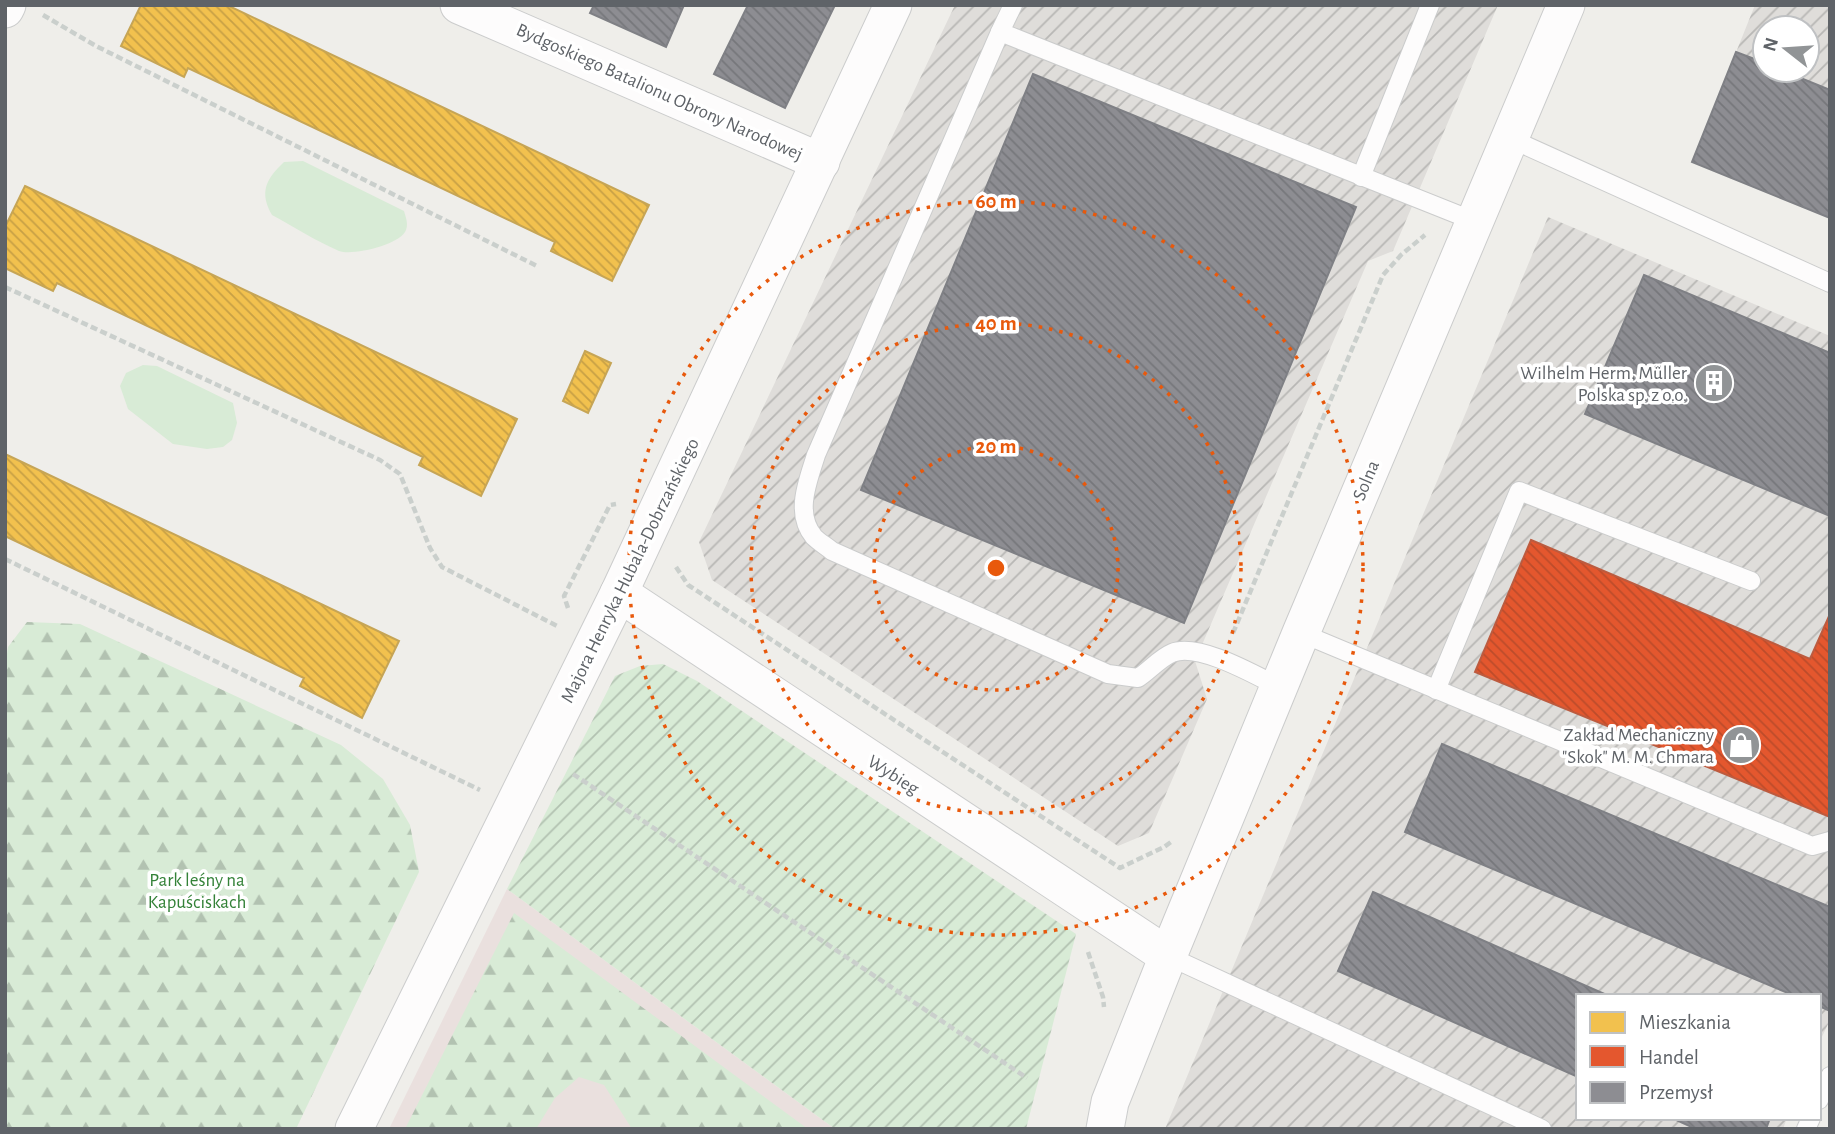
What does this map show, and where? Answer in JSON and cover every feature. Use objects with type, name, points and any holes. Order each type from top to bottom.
[{"type":"street","name":"Bydgoskiego Batalionu Obrony Narodowej","points":[[459,5],[821,162]]},
{"type":"street","name":"Majora Henryka Hubala-Dobrzańskiego","points":[[354,1129],[619,593],[893,5]]},
{"type":"street","name":"Solna","points":[[1105,1129],[1110,1102],[1301,633],[1457,215],[1509,138],[1566,5]]},
{"type":"street","name":"Wybieg","points":[[619,593],[1168,956]]},
{"type":"lane","points":[[1013,5],[816,456],[805,491],[804,519],[814,537],[832,551],[1108,674],[1138,678],[1166,656],[1177,651],[1207,654],[1279,687]]},
{"type":"lane","points":[[1361,177],[1430,5]]},
{"type":"lane","points":[[1000,33],[1457,215]]},
{"type":"lane","points":[[1509,138],[1830,283]]},
{"type":"lane","points":[[1436,690],[1519,491],[1751,581]]},
{"type":"lane","points":[[1301,633],[1812,846],[1830,841]]},
{"type":"lane","points":[[1168,956],[1542,1129]]},
{"type":"lane","points":[[1821,1096],[1830,1076]]},
{"type":"path","points":[[17,9],[537,266]]},
{"type":"path","points":[[1228,663],[1236,623],[1382,275],[1427,233],[1457,215]]},
{"type":"path","points":[[5,287],[380,460],[400,474],[430,548],[442,567],[594,644]]},
{"type":"path","points":[[5,559],[514,807]]},
{"type":"path","points":[[688,585],[1120,868],[1164,848],[1171,843],[1176,830]]},
{"type":"path","points":[[540,753],[1027,1078]]},
{"type":"shaded area","points":[[955,5],[1498,5],[1393,251],[1368,261],[1195,661],[1207,699],[1149,833],[1118,846],[712,580],[699,542]]},
{"type":"shaded area","points":[[1755,5],[1830,5],[1830,218],[1692,162],[1751,15],[1751,84],[1821,84],[1821,14],[1751,14]]},
{"type":"shaded area","points":[[1548,217],[1830,336],[1830,1020],[1821,1039],[1821,994],[1576,994],[1576,1120],[1786,1120],[1783,1129],[1165,1129]]},
{"type":"shaded area","points":[[507,889],[835,1129],[389,1129]]},
{"type":"green space","points":[[303,161],[404,211],[407,224],[405,232],[384,245],[364,251],[346,252],[322,243],[272,215],[265,193],[269,180],[284,162]]},
{"type":"green space","points":[[143,365],[157,366],[233,403],[237,423],[232,440],[223,447],[207,449],[173,444],[128,409],[120,386],[126,373]]},
{"type":"green space","name":"Park leśny na Kapuściskach","points":[[27,622],[80,624],[341,745],[383,779],[410,825],[419,872],[296,1129],[5,1129],[5,667],[8,647]]},
{"type":"green space","points":[[663,664],[697,681],[1076,934],[1026,1129],[835,1129],[507,889],[615,676],[640,666]]},
{"type":"green space","points":[[514,913],[808,1129],[632,1129],[604,1085],[579,1077],[555,1098],[536,1129],[405,1129]]},
{"type":"building: Mieszkania","points":[[141,5],[227,5],[649,205],[612,281],[551,251],[555,242],[188,68],[184,77],[121,46]]},
{"type":"building: Mieszkania","points":[[25,186],[517,419],[481,496],[419,465],[423,457],[57,283],[53,291],[5,268],[5,227]]},
{"type":"building: Mieszkania","points":[[585,351],[611,363],[588,413],[563,401]]},
{"type":"building: Mieszkania","points":[[5,454],[399,641],[362,718],[300,686],[304,678],[5,536]]},
{"type":"building: Handel","name":"Zakład Mechaniczny \"Skok\" M. M. Chmara","points":[[1531,540],[1810,659],[1830,614],[1830,817],[1475,672]]},
{"type":"building: Przemysł","points":[[594,5],[684,5],[666,47],[590,13]]},
{"type":"building: Przemysł","points":[[748,5],[835,5],[785,108],[714,74]]},
{"type":"building: Przemysł","points":[[1736,52],[1751,58],[1751,84],[1815,84],[1830,90],[1830,218],[1692,162]]},
{"type":"building: Przemysł","points":[[1033,74],[1356,207],[1184,623],[861,490]]},
{"type":"building: Przemysł","name":"Wilhelm Herm. Müller Polska sp. z o.o.","points":[[1644,275],[1830,353],[1830,516],[1585,414]]},
{"type":"building: Przemysł","points":[[1442,744],[1830,907],[1830,1011],[1821,1007],[1821,994],[1790,994],[1405,832]]},
{"type":"building: Przemysł","points":[[1373,892],[1604,994],[1576,994],[1576,1076],[1338,971]]},
{"type":"building: Przemysł","points":[[1676,1120],[1769,1120],[1766,1129],[1696,1129]]},
{"type":"place","name":"Wilhelm Herm. Müller Polska sp. z o.o.","points":[[1714,383]]},
{"type":"place","name":"Zakład Mechaniczny \"Skok\" M. M. Chmara","points":[[1741,745]]}]
